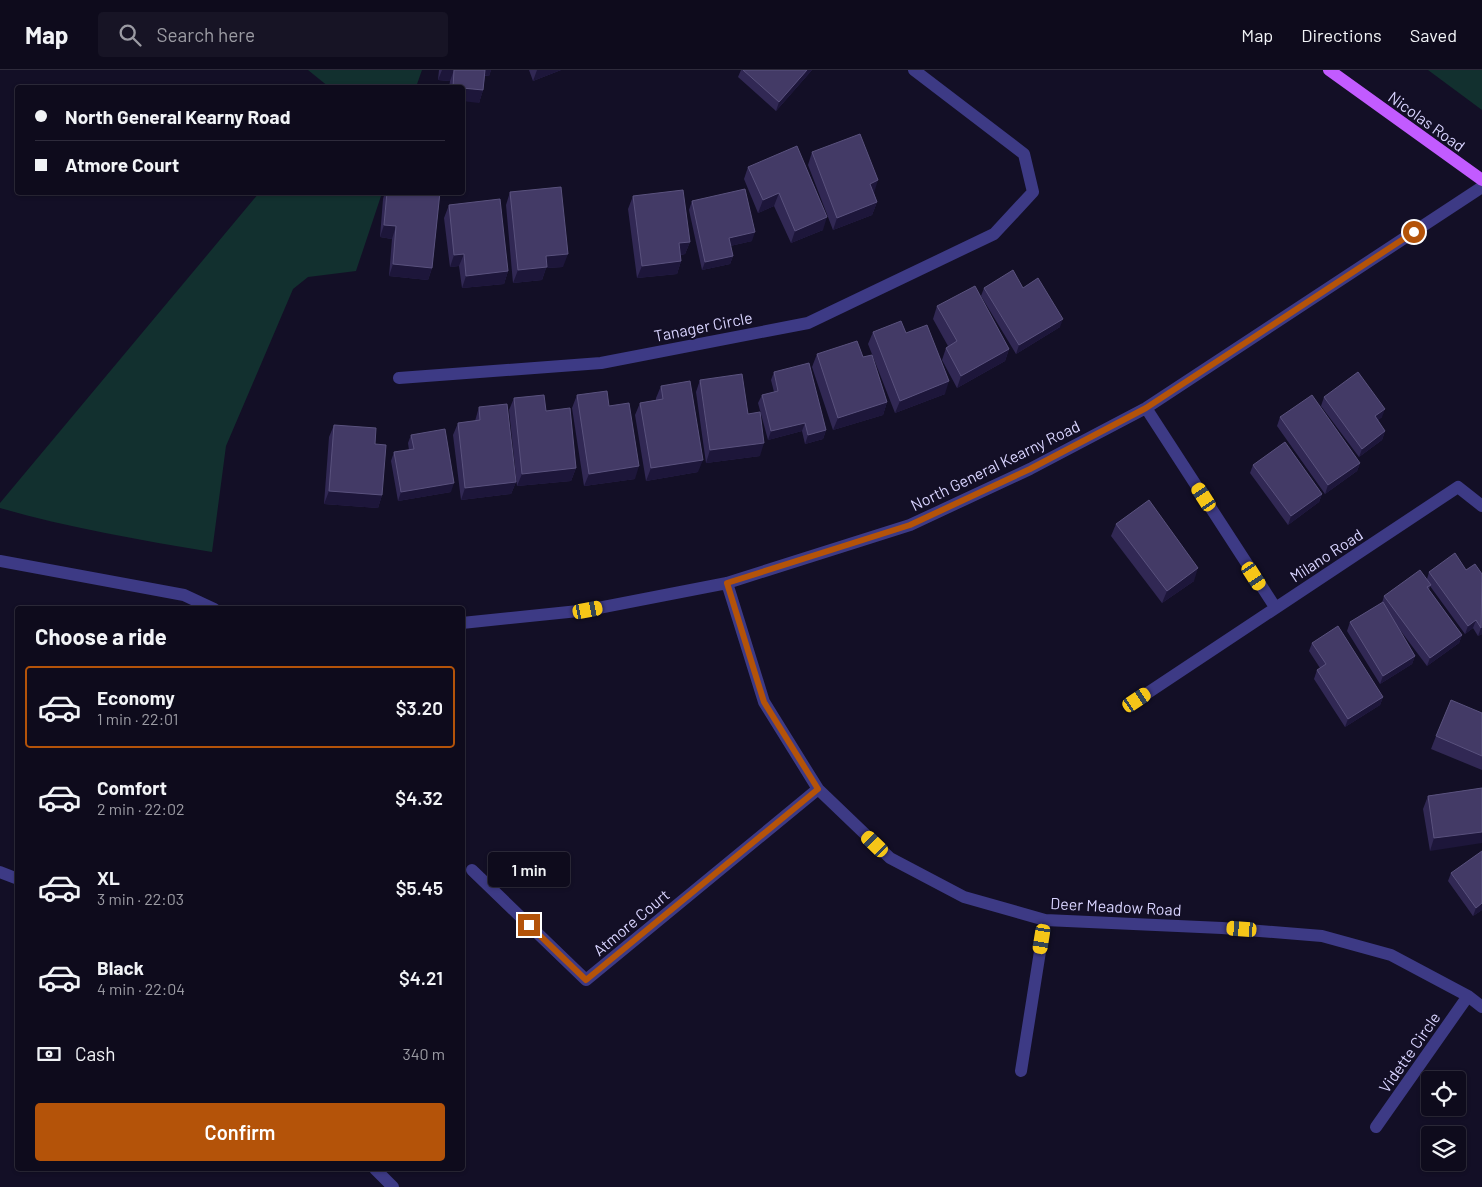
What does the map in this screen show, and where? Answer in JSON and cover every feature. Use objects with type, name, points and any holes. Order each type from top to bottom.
[{"type":"main road","name":"Nicolas Road","points":[[1329,70],[1482,180]]},
{"type":"street","name":"Tanager Circle","points":[[399,378],[601,363],[808,323],[994,234],[1033,192],[1024,154],[914,70]]},
{"type":"street","name":"North General Kearny Road","points":[[465,623],[588,610],[727,583],[910,525],[1030,469],[1146,408],[1482,187]]},
{"type":"street","points":[[1146,408],[1275,607]]},
{"type":"street","name":"Milano Road","points":[[1137,700],[1458,487],[1482,506]]},
{"type":"street","points":[[0,561],[184,595],[208,606]]},
{"type":"street","name":"Deer Meadow Road","points":[[727,583],[764,702],[818,789],[890,858],[964,897],[1045,920],[1222,928],[1322,936],[1391,956],[1468,996],[1482,1007]]},
{"type":"street","name":"Atmore Court","points":[[472,870],[586,980],[818,789]]},
{"type":"street","points":[[0,872],[15,878]]},
{"type":"street","points":[[1022,1071],[1045,920]]},
{"type":"street","name":"Vidette Circle","points":[[1376,1127],[1468,996]]},
{"type":"street","points":[[377,1171],[393,1187]]},
{"type":"green space","points":[[308,70],[422,70],[417,85],[327,85]]},
{"type":"green space","points":[[1428,70],[1482,70],[1482,110]]},
{"type":"green space","points":[[257,195],[381,195],[356,271],[308,277],[293,289],[226,446],[212,552],[79,528],[0,508],[0,503]]},
{"type":"building","points":[[454,70],[485,70],[483,90],[465,88],[465,85],[453,85]]},
{"type":"building","points":[[743,70],[807,70],[779,102]]},
{"type":"building","points":[[860,134],[878,180],[870,184],[877,202],[837,218],[812,152]]},
{"type":"building","points":[[797,146],[827,217],[795,231],[779,193],[763,200],[748,167]]},
{"type":"building","points":[[561,187],[568,254],[546,256],[547,267],[518,270],[510,192]]},
{"type":"building","points":[[745,189],[755,232],[729,238],[733,256],[705,262],[692,201]]},
{"type":"building","points":[[683,190],[690,242],[679,243],[681,261],[642,266],[633,196]]},
{"type":"building","points":[[387,195],[440,195],[432,268],[393,264],[396,226],[384,225]]},
{"type":"building","points":[[500,199],[508,271],[466,276],[464,254],[454,255],[449,205]]},
{"type":"building","points":[[1013,270],[1023,288],[1038,278],[1063,319],[1019,345],[984,288]]},
{"type":"building","points":[[975,286],[1009,349],[961,376],[946,348],[957,341],[937,306]]},
{"type":"building","points":[[901,321],[906,333],[927,325],[949,381],[900,401],[873,332]]},
{"type":"building","points":[[857,341],[863,357],[872,355],[887,402],[838,418],[817,354]]},
{"type":"building","points":[[809,363],[826,430],[808,435],[805,423],[771,431],[762,395],[778,391],[774,372]]},
{"type":"building","points":[[1358,372],[1385,409],[1375,416],[1385,431],[1362,449],[1324,397]]},
{"type":"building","points":[[742,374],[748,414],[760,412],[764,443],[710,450],[700,380]]},
{"type":"building","points":[[690,381],[703,460],[651,468],[640,403],[663,399],[661,386]]},
{"type":"building","points":[[607,391],[609,406],[629,403],[639,466],[589,474],[577,395]]},
{"type":"building","points":[[544,395],[546,411],[570,408],[576,468],[522,474],[514,398]]},
{"type":"building","points":[[1312,395],[1360,463],[1328,485],[1280,417]]},
{"type":"building","points":[[507,404],[516,482],[465,488],[458,423],[480,420],[479,407]]},
{"type":"building","points":[[334,425],[376,428],[375,444],[386,445],[382,495],[329,491]]},
{"type":"building","points":[[445,429],[454,483],[401,492],[394,452],[414,449],[411,435]]},
{"type":"building","points":[[1285,442],[1322,494],[1291,516],[1253,465]]},
{"type":"building","points":[[1149,500],[1198,568],[1167,591],[1116,524]]},
{"type":"building","points":[[1455,553],[1466,570],[1475,564],[1482,574],[1481,628],[1476,620],[1468,626],[1429,572]]},
{"type":"building","points":[[1420,570],[1431,585],[1427,587],[1462,635],[1430,658],[1384,596]]},
{"type":"building","points":[[1383,602],[1415,656],[1383,676],[1350,622]]},
{"type":"building","points":[[1338,626],[1383,697],[1348,719],[1317,670],[1326,664],[1312,643]]},
{"type":"building","points":[[1451,700],[1482,713],[1482,756],[1436,736]]},
{"type":"building","points":[[1482,788],[1482,832],[1434,838],[1428,796]]},
{"type":"building","points":[[1482,851],[1482,903],[1476,908],[1451,873]]},
{"type":"route","points":[[529,925],[586,980],[818,789],[764,702],[727,583],[910,525],[1030,469],[1146,408],[1414,232]]}]
